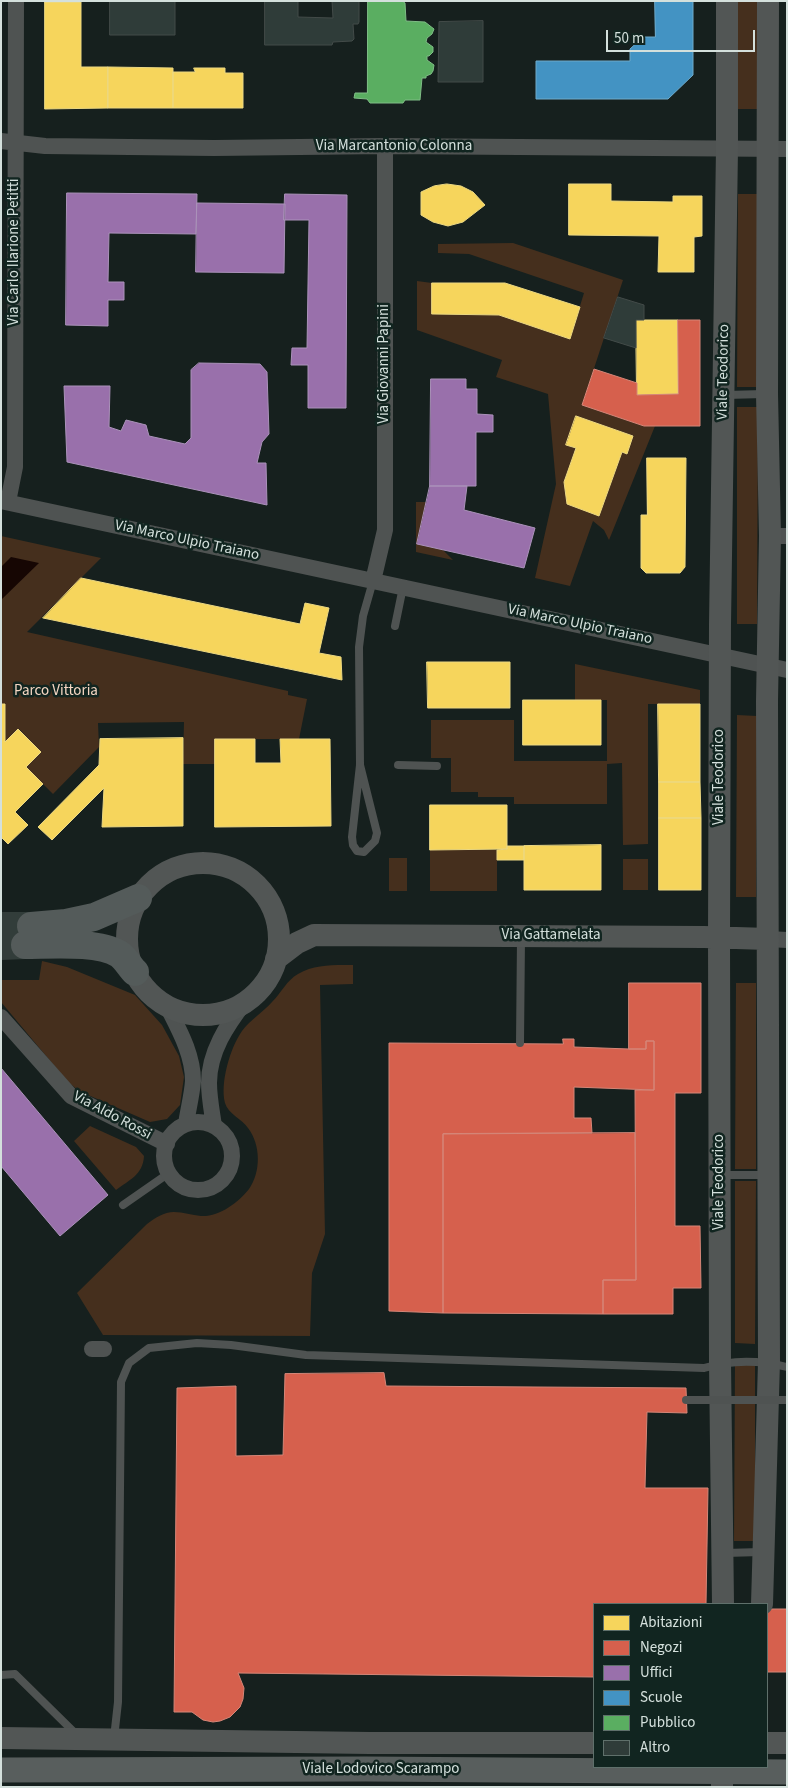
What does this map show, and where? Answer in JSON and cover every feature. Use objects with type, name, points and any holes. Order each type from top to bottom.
[{"type":"highway","points":[[135,972],[121,955],[107,948],[69,945],[28,936],[66,922],[94,917],[138,898]]},
{"type":"main road","name":"Viale Lodovico Scarampo","points":[[1,1770],[366,1769],[722,1775],[761,1775],[787,1772]]},
{"type":"street","name":"Via Carlo Ilarione Petitti","points":[[5,502],[15,467],[8,141],[16,1]]},
{"type":"street","name":"Viale Teodorico","points":[[723,1603],[720,1363],[719,938],[727,1]]},
{"type":"street","points":[[762,1603],[763,1552],[778,1365],[768,1175],[777,940],[778,536],[767,394],[777,149],[768,1]]},
{"type":"street","name":"Via Marcantonio Colonna","points":[[8,141],[45,146],[214,148],[386,146],[777,149]]},
{"type":"street","name":"Via Giovanni Papini","points":[[373,581],[384,530],[386,146]]},
{"type":"street","name":"Via Marco Ulpio Traiano","points":[[5,502],[778,668]]},
{"type":"street","points":[[199,862],[223,865],[245,875],[263,892],[274,913],[279,936],[276,959],[269,975],[259,990],[245,1002],[227,1011],[207,1014],[187,1013],[168,1006],[148,992],[135,972],[128,954],[127,935],[130,916],[138,898],[154,880],[175,868],[199,862]]},
{"type":"street","name":"Via Gattamelata","points":[[274,913],[314,935]]},
{"type":"street","name":"Via Gattamelata","points":[[276,959],[314,935],[777,940]]},
{"type":"street","points":[[214,1126],[209,1083],[212,1058],[226,1029],[245,1002]]},
{"type":"street","points":[[168,1006],[192,1063],[192,1091],[186,1124],[205,1122],[214,1126],[223,1132],[230,1142],[232,1153],[229,1169],[219,1183],[209,1188],[198,1190],[186,1187],[177,1182],[169,1173]]},
{"type":"street","name":"Via Aldo Rossi","points":[[1,1017],[71,1096],[166,1144]]},
{"type":"street","name":"Via Aldo Rossi","points":[[169,1173],[166,1164],[166,1144],[171,1136],[186,1124]]},
{"type":"street","name":"Viale Lodovico Scarampo","points":[[1,1738],[370,1743],[593,1743]]},
{"type":"street","points":[[768,1743],[787,1743]]},
{"type":"lane","points":[[724,395],[767,394]]},
{"type":"lane","points":[[360,765],[377,833],[375,841],[364,852],[357,851],[353,845],[352,837],[360,765],[358,647],[363,616],[373,581]]},
{"type":"lane","points":[[395,626],[403,587]]},
{"type":"lane","points":[[398,765],[437,766]]},
{"type":"lane","points":[[520,1044],[521,936]]},
{"type":"lane","points":[[123,1205],[169,1173]]},
{"type":"lane","points":[[720,1175],[768,1175]]},
{"type":"lane","points":[[114,1740],[118,1702],[121,1382],[129,1363],[148,1348],[197,1343],[231,1345],[306,1355],[704,1368],[720,1363],[778,1365]]},
{"type":"lane","points":[[686,1400],[787,1400]]},
{"type":"lane","points":[[723,1553],[763,1552]]},
{"type":"lane","points":[[1,1675],[15,1674],[83,1740]]},
{"type":"green space","points":[[738,1],[759,1],[759,109],[738,109]]},
{"type":"green space","points":[[738,194],[759,194],[758,387],[737,387]]},
{"type":"green space","points":[[513,243],[623,280],[582,405],[644,426],[655,426],[609,540],[604,530],[593,521],[570,586],[535,578],[556,484],[548,394],[496,377],[502,360],[417,330],[417,281],[432,283],[432,314],[499,315],[570,338],[584,293],[469,254],[438,253],[438,244]]},
{"type":"green space","points":[[737,407],[758,407],[757,624],[737,624]]},
{"type":"green space","points":[[416,502],[426,502],[442,549],[453,560],[416,552]]},
{"type":"green space","name":"Parco Vittoria","points":[[1,536],[101,558],[27,632],[288,691],[288,695],[307,699],[299,739],[216,739],[215,764],[183,764],[184,722],[98,723],[99,747],[53,794],[26,767],[41,752],[19,729],[5,742],[5,705],[1,704]]},
{"type":"green space","points":[[575,664],[700,690],[700,704],[648,704],[648,844],[623,845],[622,763],[607,764],[607,804],[514,804],[514,797],[478,797],[478,792],[451,792],[451,758],[431,758],[431,720],[514,720],[514,761],[607,761],[607,700],[575,700]]},
{"type":"green space","points":[[737,715],[757,716],[756,897],[736,897]]},
{"type":"green space","points":[[430,850],[497,850],[497,891],[430,891]]},
{"type":"green space","points":[[389,858],[407,858],[407,891],[389,891]]},
{"type":"green space","points":[[623,859],[648,859],[648,890],[623,890]]},
{"type":"green space","points":[[42,961],[67,967],[135,995],[162,1025],[179,1056],[184,1077],[180,1105],[167,1119],[150,1122],[79,1091],[67,1081],[1,1002],[1,980],[39,980]]},
{"type":"green space","points":[[353,965],[353,984],[320,985],[325,1234],[312,1273],[310,1336],[103,1335],[77,1293],[153,1220],[170,1212],[208,1216],[221,1212],[239,1199],[253,1182],[256,1175],[258,1158],[255,1142],[245,1125],[227,1107],[224,1095],[227,1066],[242,1031],[298,974],[311,968]]},
{"type":"green space","points":[[736,983],[756,983],[756,1169],[735,1169]]},
{"type":"green space","points":[[90,1126],[136,1147],[144,1156],[143,1163],[138,1172],[116,1190],[74,1141]]},
{"type":"green space","points":[[735,1181],[756,1181],[755,1344],[735,1343]]},
{"type":"green space","points":[[735,1362],[755,1362],[755,1541],[734,1541]]},
{"type":"shaded area","points":[[11,557],[39,563],[1,600],[1,567]]},
{"type":"building: Abitazioni","points":[[81,1],[81,2],[45,2]]},
{"type":"building: Abitazioni","points":[[45,2],[81,2],[81,67],[108,67],[108,108],[45,109]]},
{"type":"building: Abitazioni","points":[[108,67],[173,68],[173,108],[108,108]]},
{"type":"building: Abitazioni","points":[[194,68],[225,68],[225,73],[243,73],[243,108],[173,108],[173,72],[195,72]]},
{"type":"building: Abitazioni","points":[[447,184],[461,186],[473,192],[485,205],[463,222],[448,226],[433,222],[421,215],[421,192],[434,186]]},
{"type":"building: Abitazioni","points":[[569,184],[611,184],[611,201],[673,202],[673,196],[702,196],[702,236],[694,237],[694,272],[658,272],[659,236],[569,235]]},
{"type":"building: Abitazioni","points":[[432,283],[505,283],[580,307],[570,339],[499,315],[432,314]]},
{"type":"building: Abitazioni","points":[[636,320],[678,320],[678,394],[637,395]]},
{"type":"building: Abitazioni","points":[[576,416],[633,436],[627,454],[622,452],[599,516],[567,504],[564,482],[576,448],[566,445]]},
{"type":"building: Abitazioni","points":[[647,458],[686,458],[685,567],[680,573],[646,573],[641,568],[641,515],[647,515]]},
{"type":"building: Abitazioni","points":[[81,578],[300,624],[305,603],[329,608],[319,653],[341,657],[342,680],[43,618]]},
{"type":"building: Abitazioni","points":[[427,662],[510,662],[510,708],[428,708]]},
{"type":"building: Abitazioni","points":[[523,700],[601,700],[601,745],[523,745]]},
{"type":"building: Abitazioni","points":[[1,704],[5,704],[5,742],[18,729],[41,752],[26,767],[43,784],[15,812],[28,825],[8,844],[1,837]]},
{"type":"building: Abitazioni","points":[[658,704],[700,704],[700,782],[659,782]]},
{"type":"building: Abitazioni","points":[[183,738],[183,826],[102,827],[104,788],[52,840],[38,827],[99,765],[100,739]]},
{"type":"building: Abitazioni","points":[[215,739],[255,739],[255,763],[281,763],[280,739],[330,739],[331,826],[215,827]]},
{"type":"building: Abitazioni","points":[[659,782],[700,782],[701,818],[659,818]]},
{"type":"building: Abitazioni","points":[[430,805],[507,805],[507,849],[430,850]]},
{"type":"building: Abitazioni","points":[[659,818],[701,818],[701,890],[659,890]]},
{"type":"building: Abitazioni","points":[[601,845],[601,890],[524,890],[524,846]]},
{"type":"building: Abitazioni","points":[[507,846],[524,846],[524,860],[497,860],[497,850],[507,849]]},
{"type":"building: Negozi","points":[[678,320],[700,320],[700,426],[644,426],[582,405],[594,369],[637,383],[637,395],[678,394]]},
{"type":"building: Negozi","points":[[629,983],[701,983],[701,1093],[675,1093],[675,1226],[700,1226],[701,1288],[673,1288],[673,1314],[603,1314],[603,1280],[636,1280],[635,1090],[654,1090],[654,1041],[646,1041],[646,1049],[629,1049]]},
{"type":"building: Negozi","points":[[563,1039],[574,1039],[574,1047],[629,1049],[646,1049],[646,1041],[654,1041],[654,1090],[574,1087],[574,1118],[591,1118],[592,1133],[443,1134],[443,1313],[389,1311],[389,1043],[563,1044]]},
{"type":"building: Negozi","points":[[635,1133],[636,1280],[603,1280],[603,1314],[443,1313],[443,1134]]},
{"type":"building: Negozi","points":[[384,1373],[386,1386],[686,1388],[687,1413],[647,1412],[645,1488],[708,1488],[706,1603],[593,1603],[593,1677],[238,1673],[244,1688],[243,1699],[240,1707],[230,1717],[213,1722],[203,1720],[192,1712],[174,1712],[177,1388],[236,1386],[236,1456],[283,1455],[285,1374]]},
{"type":"building: Negozi","points":[[768,1609],[787,1609],[787,1672],[768,1672]]},
{"type":"building: Uffici","points":[[67,193],[197,194],[196,234],[109,233],[108,282],[124,282],[124,300],[108,300],[108,326],[66,325]]},
{"type":"building: Uffici","points":[[285,194],[347,195],[346,408],[308,408],[308,365],[291,365],[292,348],[307,348],[309,220],[284,220]]},
{"type":"building: Uffici","points":[[197,203],[285,204],[284,273],[196,272]]},
{"type":"building: Uffici","points":[[199,363],[260,364],[267,372],[269,434],[262,442],[257,463],[266,463],[267,505],[67,462],[64,386],[110,386],[109,427],[121,431],[126,420],[146,425],[149,436],[185,444],[191,438],[191,370]]},
{"type":"building: Uffici","points":[[431,379],[466,379],[466,389],[477,389],[477,414],[493,415],[493,432],[476,432],[476,486],[430,486]]},
{"type":"building: Uffici","points":[[430,486],[467,486],[464,510],[535,528],[524,568],[417,544]]},
{"type":"building: Uffici","points":[[1,1068],[108,1195],[60,1236],[1,1166]]},
{"type":"building: Scuole","points":[[655,1],[693,1],[693,75],[668,99],[536,99],[536,61],[630,61],[630,49],[643,37],[655,37]]},
{"type":"building: Pubblico","points":[[368,1],[402,1],[405,3],[406,21],[425,22],[434,29],[426,42],[433,47],[433,52],[427,56],[427,60],[434,65],[433,71],[426,78],[422,78],[420,100],[405,100],[403,103],[370,103],[367,99],[354,98],[355,93],[367,93]]},
{"type":"building: Altro","points":[[110,1],[175,1],[175,35],[110,35]]},
{"type":"building: Altro","points":[[265,1],[298,1],[298,17],[333,18],[332,1],[359,1],[359,22],[358,24],[353,24],[354,39],[352,41],[333,42],[332,45],[265,45]]},
{"type":"building: Altro","points":[[483,21],[483,82],[438,82],[439,22]]},
{"type":"building: Altro","points":[[618,297],[644,305],[644,320],[636,320],[636,348],[604,338]]},
{"type":"tunnel","points":[[1,926],[31,926]]},
{"type":"tunnel","points":[[1,946],[25,945]]}]
